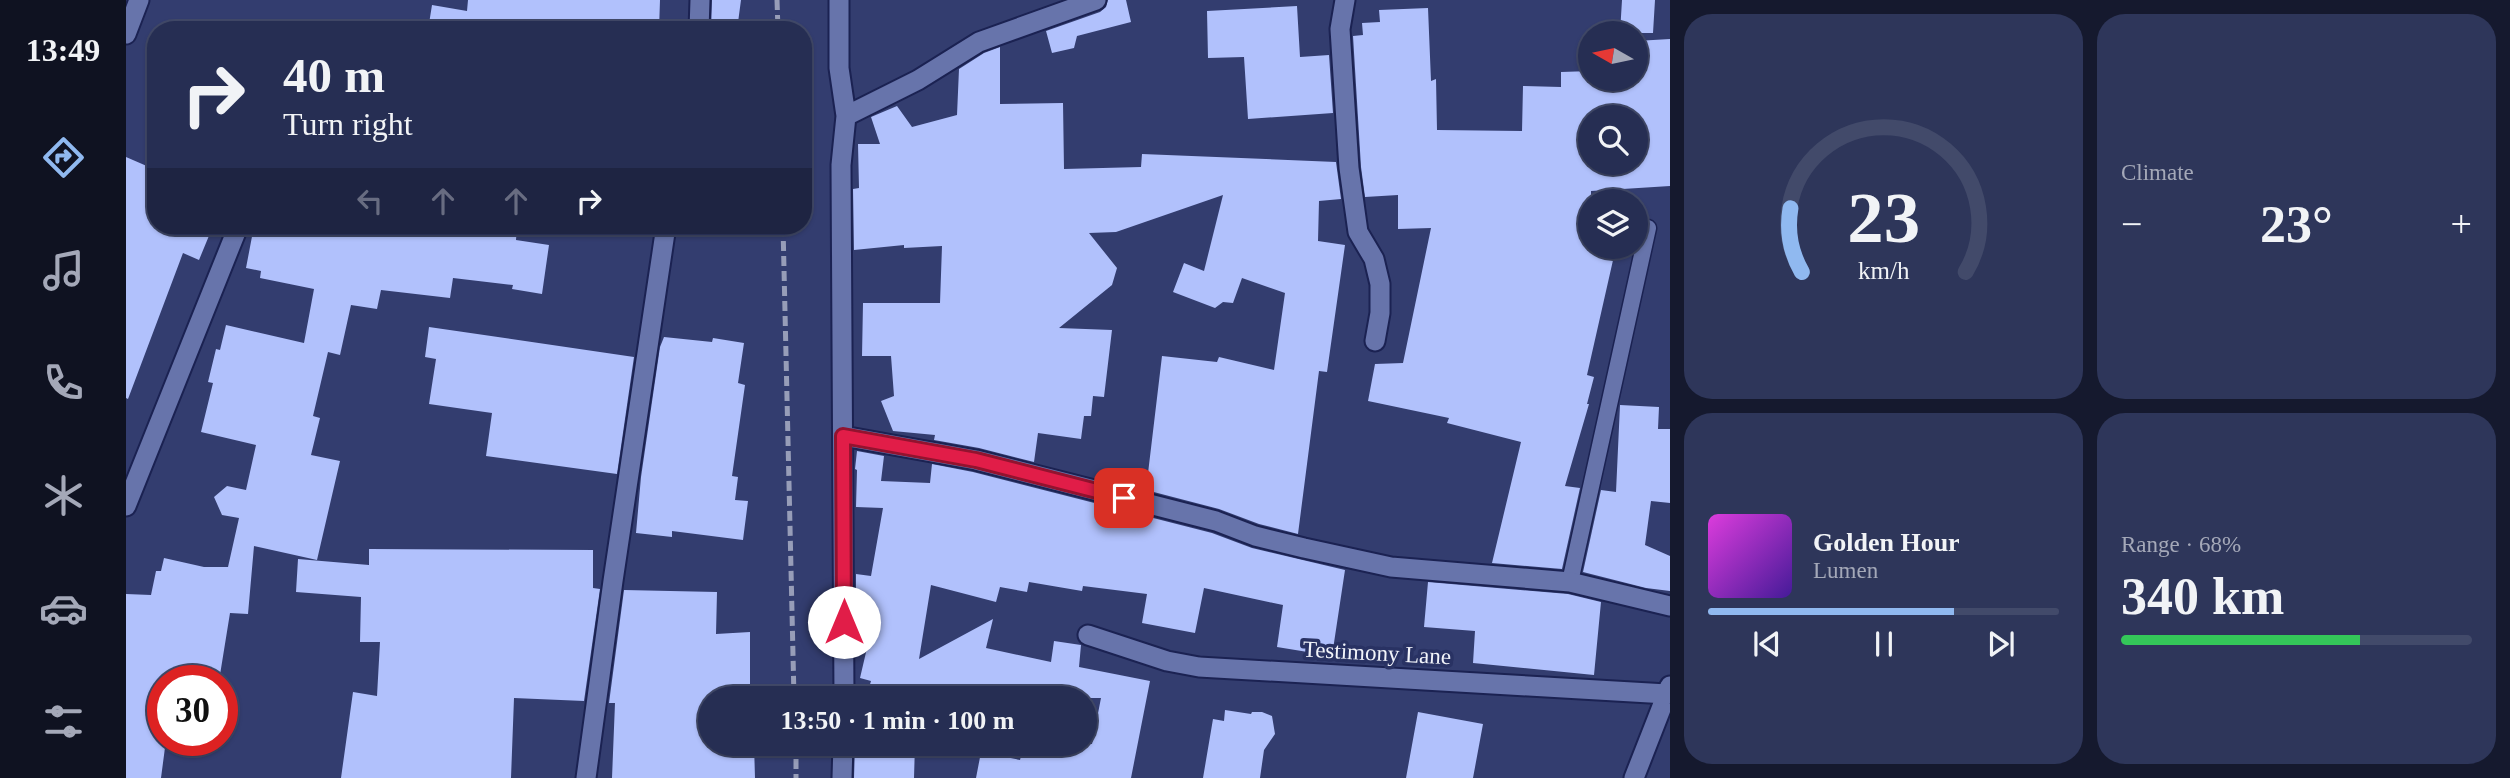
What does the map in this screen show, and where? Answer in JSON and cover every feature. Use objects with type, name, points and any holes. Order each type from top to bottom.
[{"type":"street","points":[[126,34],[139,0]]},
{"type":"street","points":[[699,21],[700,0]]},
{"type":"street","points":[[839,0],[839,68],[846,116],[841,165],[844,686]]},
{"type":"street","points":[[846,116],[918,80],[979,42],[1096,0]]},
{"type":"street","points":[[1345,0],[1340,29],[1349,169],[1358,232],[1374,259],[1380,284],[1380,313],[1375,341]]},
{"type":"street","points":[[126,506],[235,235]]},
{"type":"street","points":[[586,778],[665,235]]},
{"type":"street","points":[[843,436],[976,460],[1216,521],[1255,536],[1391,567],[1570,582],[1670,606]]},
{"type":"street","name":"Testimony Lane","points":[[1088,635],[1167,661],[1199,667],[1669,690]]},
{"type":"street","points":[[1634,778],[1669,690]]},
{"type":"street","points":[[842,778],[843,756]]},
{"type":"lane","points":[[1570,582],[1641,259]]},
{"type":"building","points":[[468,0],[660,0],[659,21],[429,21],[432,5],[467,11]]},
{"type":"building","points":[[712,0],[741,0],[738,21],[711,21]]},
{"type":"building","points":[[1108,0],[1126,0],[1131,22],[1077,36],[1074,48],[1052,53],[1046,31],[1100,12],[1106,7]]},
{"type":"building","points":[[1622,0],[1655,0],[1653,33],[1648,33],[1648,21],[1621,21]]},
{"type":"building","points":[[1297,6],[1300,57],[1329,55],[1333,113],[1248,119],[1244,57],[1208,58],[1207,11]]},
{"type":"building","points":[[1428,8],[1431,81],[1436,79],[1437,130],[1522,131],[1523,86],[1561,87],[1561,72],[1578,71],[1578,91],[1648,91],[1648,40],[1670,39],[1670,186],[1578,189],[1578,259],[1613,259],[1587,375],[1594,377],[1589,404],[1565,486],[1580,488],[1562,569],[1492,563],[1521,442],[1447,423],[1449,418],[1368,401],[1375,364],[1403,363],[1431,228],[1398,229],[1398,195],[1365,197],[1353,36],[1363,35],[1362,23],[1380,22],[1379,10]]},
{"type":"building","points":[[1000,47],[1000,104],[1063,103],[1064,169],[1141,167],[1142,154],[1336,162],[1341,199],[1319,201],[1318,241],[1345,245],[1327,372],[1319,371],[1298,534],[1146,490],[1162,356],[1217,362],[1219,357],[1274,370],[1285,293],[1242,278],[1233,303],[1223,302],[1215,308],[1173,292],[1184,263],[1204,271],[1223,195],[1116,232],[1089,233],[1117,268],[1112,285],[1059,328],[1112,330],[1104,397],[1093,396],[1091,416],[1084,416],[1081,439],[1038,433],[1034,462],[934,440],[935,435],[893,431],[881,401],[894,396],[891,356],[862,356],[863,303],[940,303],[942,246],[904,248],[904,245],[854,250],[853,189],[859,188],[858,144],[880,144],[871,117],[897,106],[912,127],[957,115],[959,69],[984,53]]},
{"type":"building","points":[[126,157],[147,166],[147,235],[209,235],[199,260],[183,253],[128,399]]},
{"type":"building","points":[[252,235],[516,235],[516,240],[549,245],[542,294],[512,289],[513,285],[453,278],[450,298],[381,290],[377,309],[351,305],[340,355],[328,352],[313,416],[320,418],[311,455],[340,461],[317,560],[254,546],[248,614],[230,613],[222,665],[147,665],[147,756],[164,756],[161,778],[126,778],[126,594],[151,595],[156,571],[161,571],[164,558],[204,567],[228,567],[239,518],[222,515],[214,497],[227,486],[246,490],[256,445],[201,432],[213,383],[208,382],[216,349],[220,350],[226,325],[304,343],[314,289],[260,278],[261,271],[246,268]]},
{"type":"building","points":[[429,327],[634,357],[617,474],[486,456],[492,413],[429,404],[436,359],[425,357]]},
{"type":"building","points":[[664,337],[712,342],[713,338],[744,343],[738,383],[745,385],[732,476],[738,477],[735,500],[748,501],[743,540],[672,531],[672,537],[636,533],[641,477],[660,347]]},
{"type":"building","points":[[1620,405],[1659,407],[1658,429],[1670,429],[1670,503],[1651,501],[1645,545],[1670,556],[1670,591],[1646,588],[1583,572],[1601,490],[1616,492]]},
{"type":"building","points":[[857,451],[884,456],[881,481],[930,483],[932,464],[973,472],[1212,533],[1252,548],[1345,570],[1332,656],[1277,647],[1283,605],[1204,588],[1195,633],[1142,623],[1147,594],[1083,586],[1082,591],[1029,582],[1027,592],[1000,587],[996,602],[931,585],[919,659],[993,619],[986,648],[1051,662],[1054,641],[1081,645],[1079,667],[1150,681],[1131,778],[976,778],[980,756],[1020,760],[1021,756],[1097,756],[1097,718],[1101,698],[1097,698],[1097,686],[870,686],[871,681],[860,678],[867,648],[856,646],[856,574],[871,576],[883,508],[856,507]]},
{"type":"building","points":[[369,549],[593,550],[593,588],[600,589],[584,701],[514,698],[511,778],[341,778],[353,692],[377,696],[380,642],[360,642],[361,597],[296,592],[298,559],[369,565]]},
{"type":"building","points":[[1428,582],[1568,594],[1601,602],[1594,675],[1473,663],[1475,631],[1424,627]]},
{"type":"building","points":[[624,590],[717,592],[716,634],[750,632],[750,686],[698,686],[698,756],[754,756],[755,778],[612,778],[615,703],[609,703]]},
{"type":"building","points":[[1225,710],[1251,714],[1262,712],[1272,716],[1275,734],[1264,750],[1260,778],[1203,778],[1213,719],[1224,721]]},
{"type":"building","points":[[1418,712],[1483,724],[1473,778],[1406,778]]},
{"type":"building","points":[[855,756],[915,756],[914,778],[854,778]]},
{"type":"railway","points":[[777,0],[778,21]]},
{"type":"railway","points":[[783,235],[794,686]]},
{"type":"railway","points":[[796,756],[796,778]]},
{"type":"route","points":[[844,622],[843,436],[976,460],[1124,498]]}]
